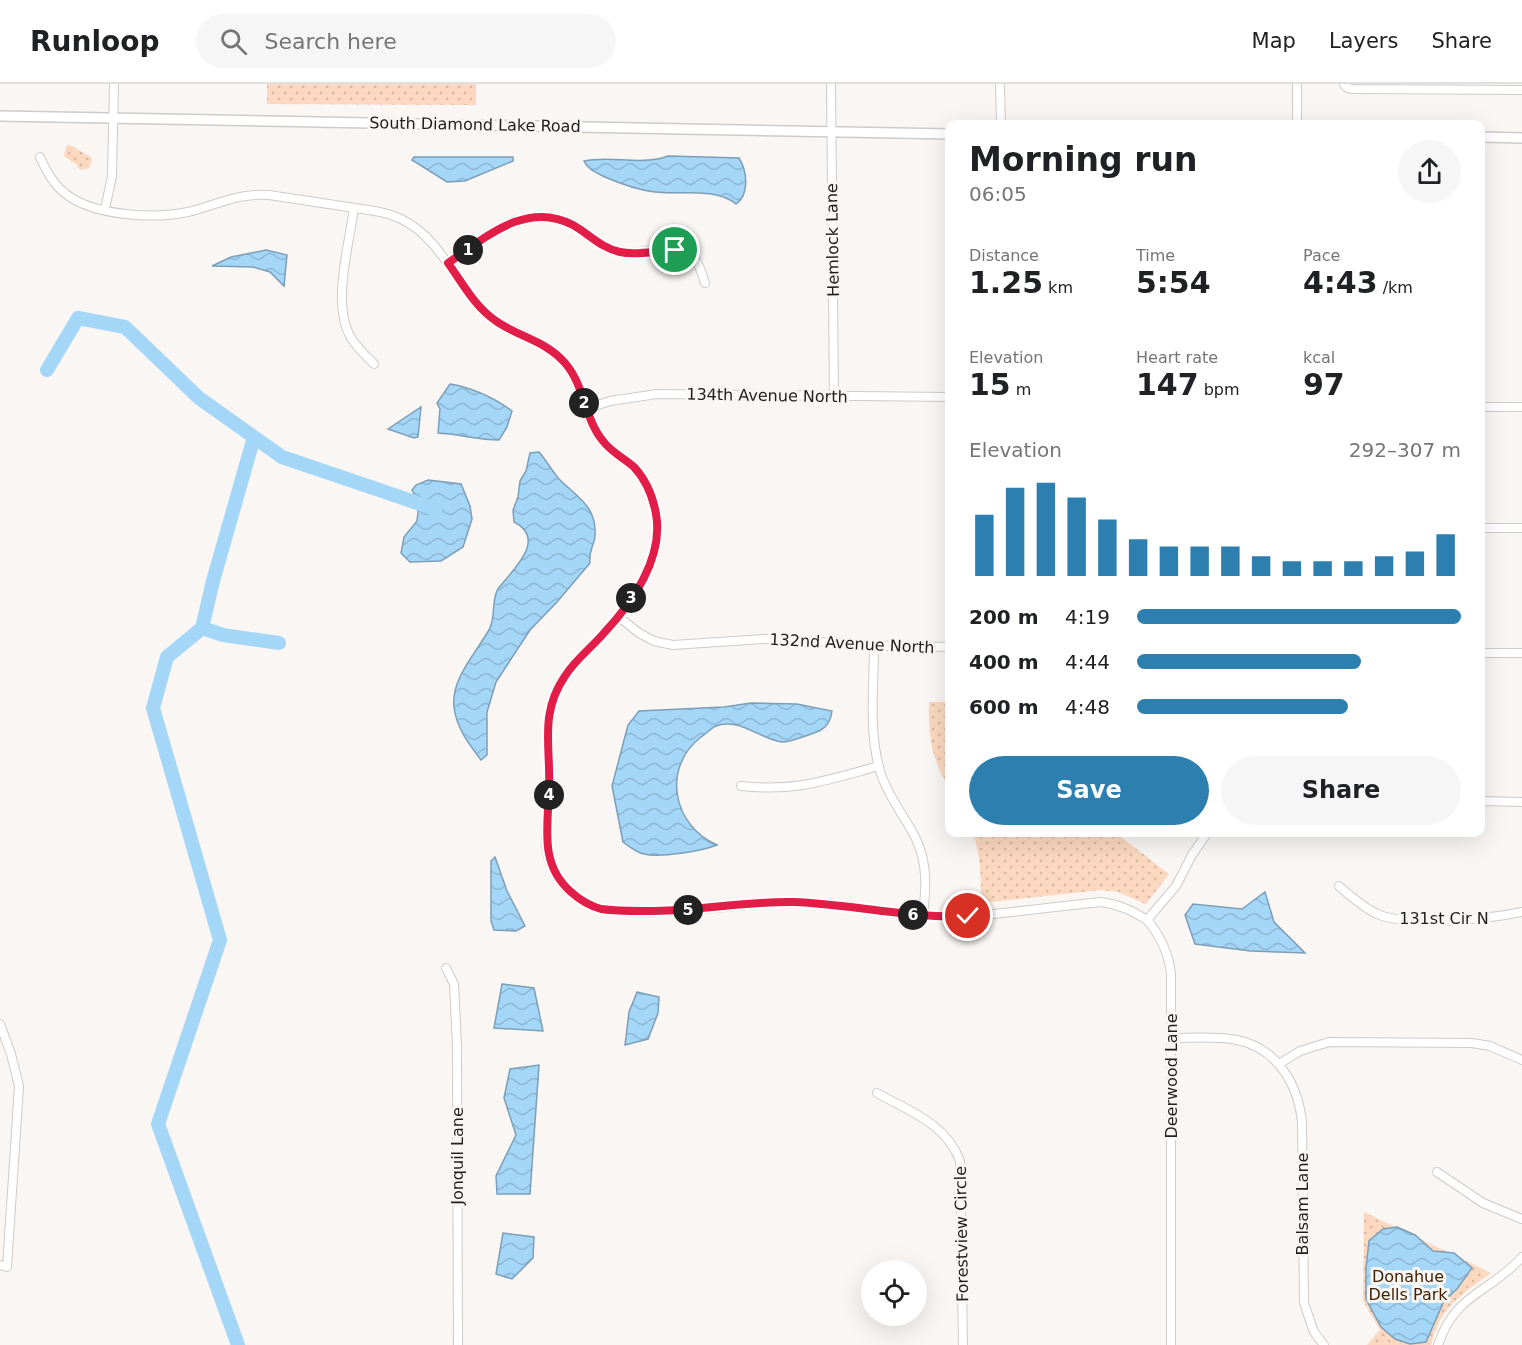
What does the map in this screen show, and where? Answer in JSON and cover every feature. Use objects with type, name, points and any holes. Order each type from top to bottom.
[{"type":"street","points":[[105,209],[112,176],[114,84]]},
{"type":"street","name":"Hemlock Lane","points":[[831,84],[834,396]]},
{"type":"street","points":[[1000,84],[1001,120]]},
{"type":"street","points":[[1297,84],[1297,120]]},
{"type":"street","points":[[1344,84],[1351,89],[1522,90]]},
{"type":"street","name":"South Diamond Lake Road","points":[[0,116],[945,134]]},
{"type":"street","points":[[1485,138],[1522,138]]},
{"type":"street","points":[[40,157],[54,181],[69,196],[81,203],[139,215],[170,215],[254,194],[380,212],[400,218],[418,229],[436,247],[483,311],[513,332],[543,343],[566,364],[575,377],[590,421],[605,445],[634,468],[646,484],[657,516],[657,534],[650,563],[633,595],[619,617],[573,664],[552,702],[548,717],[547,848],[550,864],[562,884],[590,905],[601,909],[621,910],[696,910],[790,902],[923,916],[968,916],[1100,902],[1117,904],[1133,910],[1147,920],[1176,886],[1205,837]]},
{"type":"street","points":[[354,208],[342,290],[342,315],[353,342],[374,364]]},
{"type":"street","points":[[448,263],[506,225],[529,217],[544,216],[567,222],[579,228],[597,243],[622,252],[675,250],[687,254],[700,267],[705,283]]},
{"type":"street","name":"134th Avenue North","points":[[586,409],[610,401],[657,394],[945,397]]},
{"type":"street","points":[[1485,407],[1522,408]]},
{"type":"street","points":[[1485,528],[1522,528]]},
{"type":"street","name":"132nd Avenue North","points":[[619,617],[639,633],[654,641],[673,645],[780,638],[874,646],[945,647]]},
{"type":"street","points":[[874,646],[873,731],[879,766],[888,792],[916,839],[921,853],[926,887],[923,916]]},
{"type":"street","points":[[1485,653],[1522,653]]},
{"type":"street","points":[[741,786],[785,788],[809,785],[879,766]]},
{"type":"street","points":[[1485,801],[1522,802]]},
{"type":"street","name":"131st Cir N","points":[[1339,886],[1365,907],[1379,915],[1393,918],[1410,920],[1481,919],[1522,912]]},
{"type":"street","name":"Deerwood Lane","points":[[1147,920],[1162,940],[1170,962],[1171,1345]]},
{"type":"street","name":"Jonquil Lane","points":[[446,968],[454,984],[456,1035],[458,1345]]},
{"type":"street","points":[[0,1024],[19,1086],[4,1266]]},
{"type":"street","points":[[1171,1038],[1238,1040],[1252,1045],[1280,1064],[1300,1051],[1344,1041],[1472,1043],[1490,1046],[1522,1060]]},
{"type":"street","name":"Balsam Lane","points":[[1280,1064],[1295,1091],[1300,1106],[1304,1303],[1311,1325],[1324,1345]]},
{"type":"street","name":"Forestview Circle","points":[[877,1093],[938,1128],[948,1137],[958,1155],[961,1173],[963,1345]]},
{"type":"street","points":[[1437,1172],[1483,1203],[1522,1219]]},
{"type":"street","points":[[1438,1345],[1450,1317],[1460,1306],[1505,1273],[1522,1257]]},
{"type":"green space","points":[[267,84],[476,84],[476,105],[267,104]]},
{"type":"green space","points":[[70,145],[91,157],[89,168],[80,170],[64,156],[66,146]]},
{"type":"green space","points":[[929,702],[945,702],[945,780],[934,756],[929,725]]},
{"type":"green space","points":[[974,837],[1121,837],[1169,874],[1146,904],[1118,892],[1101,890],[981,903],[981,876]]},
{"type":"green space","name":"Donahue Dells Park","points":[[1364,1212],[1491,1273],[1461,1295],[1446,1311],[1431,1345],[1367,1345],[1380,1330],[1363,1301]]},
{"type":"water","points":[[668,156],[739,158],[746,182],[744,194],[736,204],[718,195],[642,190],[599,174],[590,169],[584,161],[594,159],[647,160]]},
{"type":"water","points":[[414,157],[513,157],[513,161],[465,181],[447,182],[412,160]]},
{"type":"water","points":[[266,250],[287,255],[284,286],[270,272],[253,267],[212,266],[231,257]]},
{"type":"water","points":[[450,384],[482,394],[512,411],[507,427],[499,440],[438,433],[440,409],[437,403]]},
{"type":"water","points":[[421,407],[418,437],[414,438],[388,429]]},
{"type":"water","points":[[539,452],[559,479],[584,503],[593,517],[595,536],[590,563],[530,630],[496,682],[487,712],[487,755],[481,760],[457,721],[454,707],[455,689],[462,672],[490,627],[498,589],[524,556],[528,538],[524,529],[514,522],[513,510],[530,453]]},
{"type":"water","points":[[428,480],[461,484],[470,506],[472,519],[463,547],[441,561],[410,562],[401,553],[404,537],[417,521],[419,503],[412,490],[416,485]]},
{"type":"water","points":[[751,703],[797,704],[832,711],[829,722],[823,728],[789,741],[774,740],[741,726],[724,724],[712,728],[688,750],[680,764],[677,780],[682,811],[690,824],[702,836],[717,845],[702,850],[651,855],[639,852],[623,842],[612,786],[628,725],[639,711],[724,707]]},
{"type":"water","points":[[495,857],[507,891],[525,926],[516,931],[494,930],[491,921],[491,861]]},
{"type":"water","points":[[1265,892],[1274,922],[1305,953],[1251,951],[1195,944],[1185,915],[1193,904],[1242,909]]},
{"type":"water","points":[[502,984],[534,988],[543,1031],[494,1028]]},
{"type":"water","points":[[637,992],[659,997],[658,1013],[648,1039],[625,1045],[629,1012]]},
{"type":"water","points":[[539,1065],[530,1194],[497,1194],[496,1176],[516,1135],[504,1098],[510,1069]]},
{"type":"water","name":"Donahue Dells Park","points":[[1397,1227],[1415,1235],[1433,1251],[1454,1253],[1472,1268],[1457,1289],[1444,1301],[1426,1342],[1410,1344],[1395,1339],[1381,1327],[1366,1299],[1369,1241],[1383,1229]]},
{"type":"water","points":[[503,1233],[534,1237],[533,1258],[512,1279],[496,1274]]},
{"type":"waterway","points":[[47,370],[78,318],[125,327],[199,398],[282,457],[435,509]]},
{"type":"waterway","points":[[238,1345],[158,1124],[220,940],[153,708],[167,657],[202,628],[254,437]]},
{"type":"waterway","points":[[202,628],[223,635],[279,643]]},
{"type":"route","points":[[675,250],[634,253],[610,249],[597,243],[579,228],[544,216],[518,219],[448,263],[483,311],[513,332],[543,343],[566,364],[575,377],[590,421],[597,433],[605,445],[634,468],[646,484],[657,516],[655,549],[643,578],[619,617],[573,664],[557,688],[552,702],[547,729],[549,788],[546,835],[550,864],[562,884],[570,892],[601,909],[696,910],[790,902],[818,903],[923,916],[968,916]]}]
